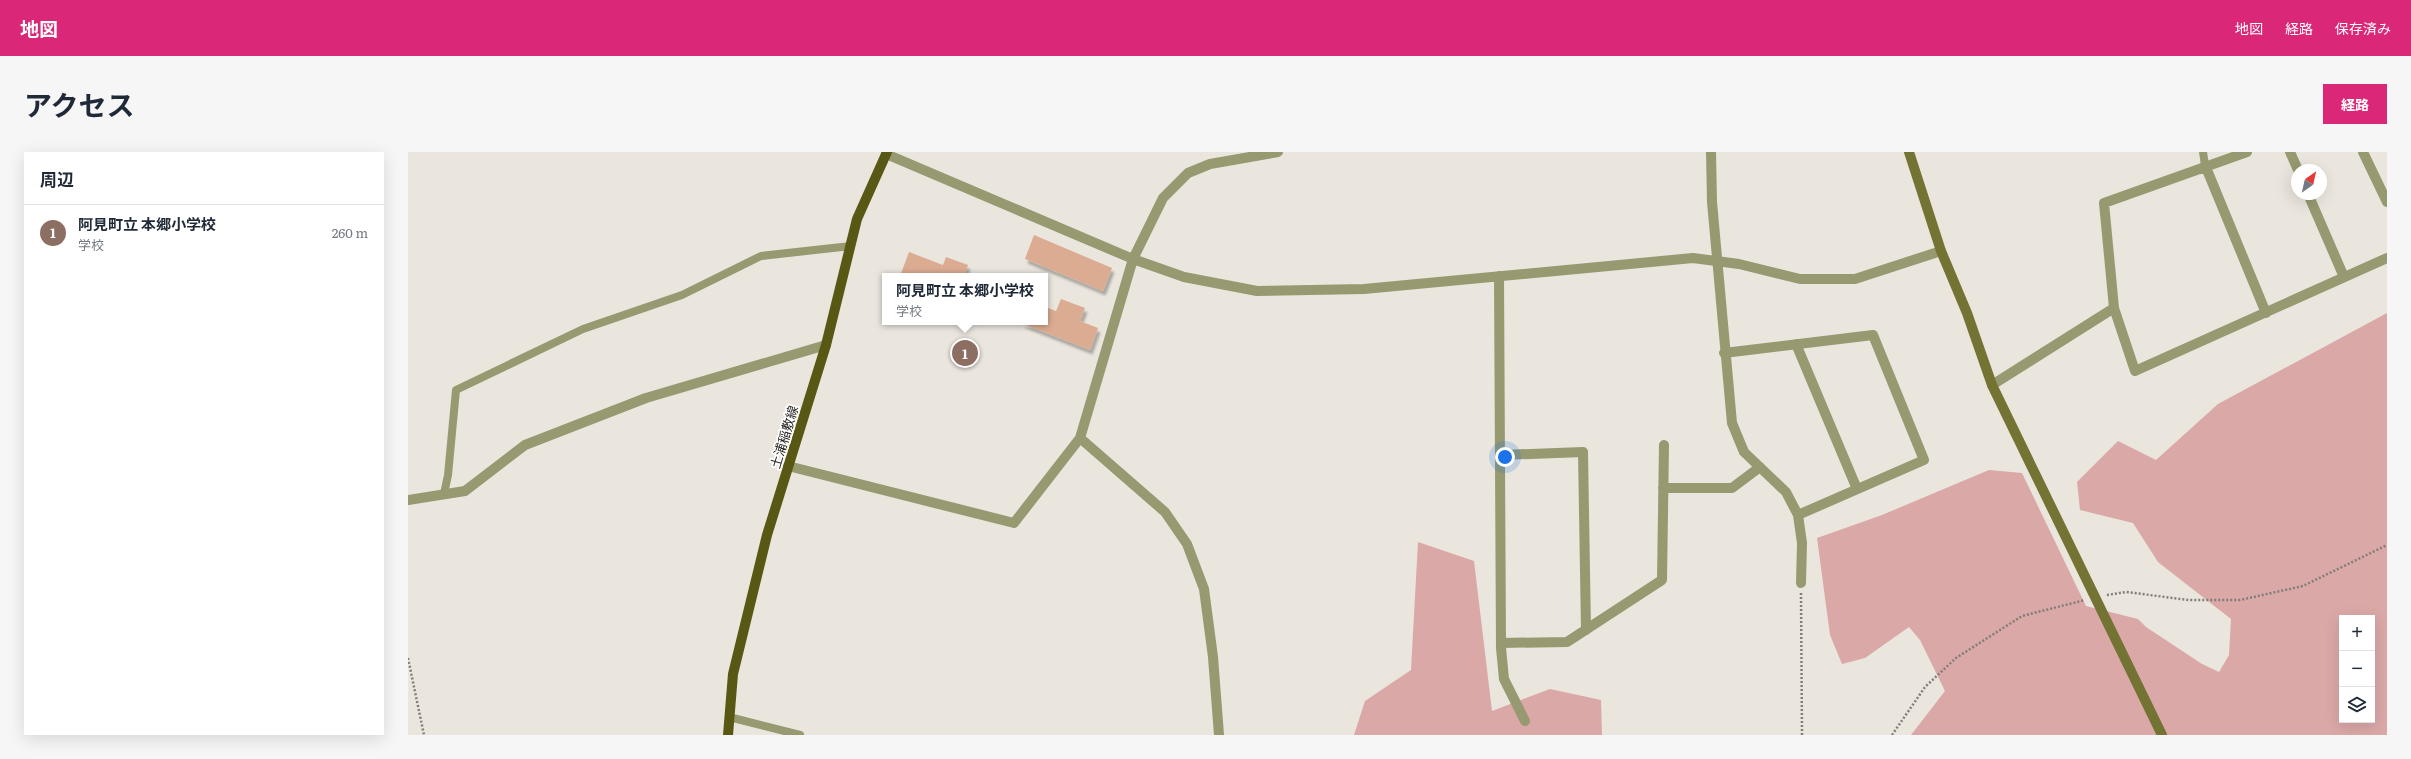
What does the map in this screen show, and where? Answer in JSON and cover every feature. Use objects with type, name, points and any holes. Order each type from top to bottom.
[{"type":"main road","name":"土浦稲敷線","points":[[728,735],[732,674],[767,535],[826,345],[858,219],[886,153]]},
{"type":"street","points":[[788,466],[1014,523],[1080,438],[1133,259],[1163,198],[1188,173],[1210,164],[1278,152]]},
{"type":"street","points":[[1711,152],[1712,202],[1718,262],[1724,353],[1732,423],[1744,452],[1786,492],[1798,515],[1802,544],[1802,583]]},
{"type":"street","points":[[1909,152],[1941,251],[1967,313],[1992,385],[2162,735]]},
{"type":"street","points":[[2247,152],[2205,165],[2104,203],[2114,308],[2135,370],[2387,258]]},
{"type":"street","points":[[2290,152],[2295,164]]},
{"type":"street","points":[[2364,152],[2387,202]]},
{"type":"street","points":[[886,153],[1133,259],[1184,277],[1257,290],[1364,289],[1693,258],[1800,279],[1855,279],[1941,251]]},
{"type":"street","points":[[2205,165],[2266,313]]},
{"type":"street","points":[[2311,200],[2344,277]]},
{"type":"street","points":[[1499,276],[1501,643],[1504,679],[1525,721]]},
{"type":"street","points":[[1992,385],[2114,308]]},
{"type":"street","points":[[1724,353],[1873,335],[1924,460],[1798,515]]},
{"type":"street","points":[[1796,344],[1857,489]]},
{"type":"street","points":[[408,500],[465,491],[525,445],[646,398],[826,345]]},
{"type":"street","points":[[1080,438],[1165,512],[1188,544],[1204,589],[1213,658],[1219,735]]},
{"type":"street","points":[[1501,643],[1567,642],[1662,580],[1664,445]]},
{"type":"street","points":[[1501,455],[1583,452],[1586,630]]},
{"type":"street","points":[[1663,488],[1732,488],[1760,467]]},
{"type":"lane","points":[[2203,152],[2205,165]]},
{"type":"lane","points":[[444,494],[448,475],[456,390],[582,329],[682,295],[761,256],[851,246]]},
{"type":"lane","points":[[729,717],[800,735]]},
{"type":"path","points":[[1892,735],[1925,687],[1956,658],[2022,616],[2126,592],[2189,600],[2240,600],[2303,586],[2387,545]]},
{"type":"path","points":[[1802,583],[1802,735]]},
{"type":"path","points":[[408,658],[424,735]]},
{"type":"shaded area","points":[[2387,313],[2387,735],[1911,735],[1945,691],[1920,640],[1909,627],[1865,658],[1842,664],[1830,635],[1817,538],[1882,515],[1989,470],[2022,473],[2086,606],[2138,619],[2146,627],[2202,664],[2219,672],[2229,655],[2231,619],[2158,562],[2133,523],[2080,510],[2077,482],[2118,441],[2156,460],[2218,404]]},
{"type":"shaded area","points":[[1418,542],[1474,561],[1492,711],[1550,689],[1601,700],[1602,735],[1354,735],[1365,701],[1411,670]]},
{"type":"building","points":[[1034,235],[1112,268],[1103,291],[1025,259]]},
{"type":"building","points":[[909,252],[943,265],[946,257],[968,265],[965,273],[901,273]]},
{"type":"building","points":[[1061,299],[1085,308],[1080,321],[1098,328],[1090,350],[1026,325],[1048,325],[1048,308],[1056,311]]},
{"type":"place","name":"阿見町立 本郷小学校","points":[[965,353]]}]
